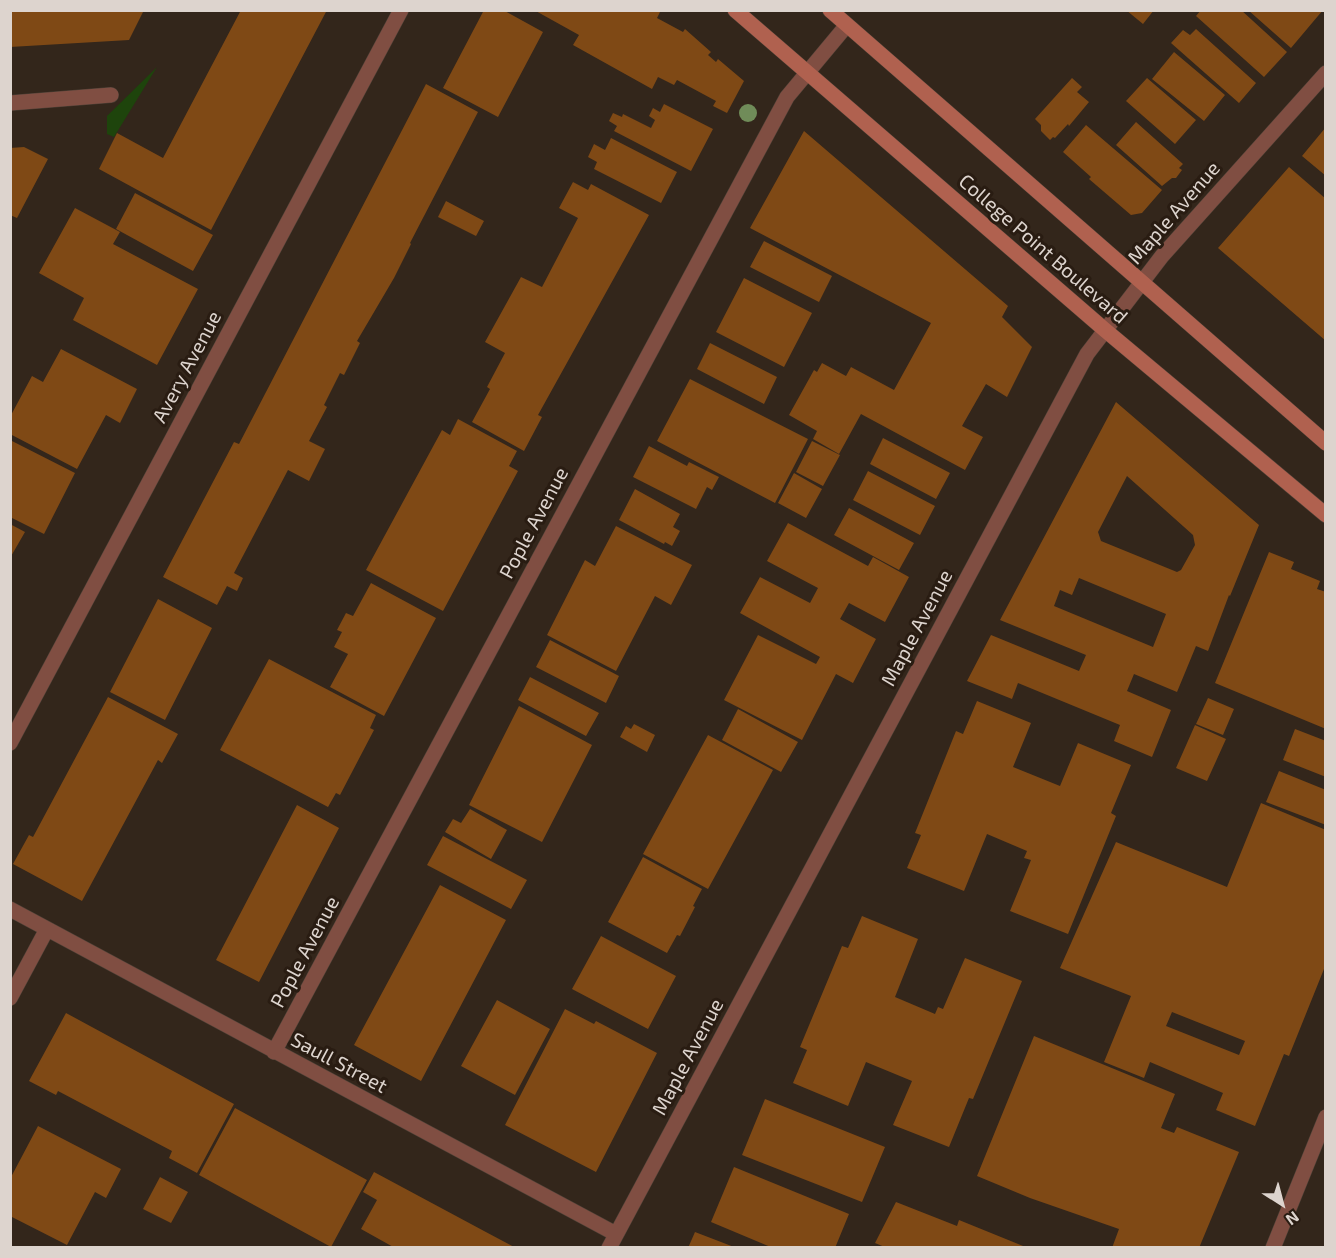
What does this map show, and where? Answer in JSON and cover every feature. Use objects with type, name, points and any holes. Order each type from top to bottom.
[{"type":"main road","name":"College Point Boulevard","points":[[735,10],[1105,330],[1326,515]]},
{"type":"main road","name":"College Point Boulevard","points":[[830,10],[1141,284],[1326,442]]},
{"type":"street","name":"Avery Avenue","points":[[10,742],[401,10]]},
{"type":"street","name":"Pople Avenue","points":[[274,1052],[787,97],[847,25]]},
{"type":"street","name":"Maple Avenue","points":[[612,1241],[1081,364],[1162,256],[1326,73]]},
{"type":"street","points":[[10,103],[111,94]]},
{"type":"street","name":"Saull Street","points":[[10,909],[274,1052],[612,1241]]},
{"type":"street","points":[[10,998],[47,929]]},
{"type":"street","points":[[1273,1248],[1326,1117]]},
{"type":"green space","points":[[157,67],[114,137],[107,134],[107,116]]},
{"type":"building","points":[[10,10],[144,10],[129,40],[10,47]]},
{"type":"building","points":[[241,10],[327,10],[211,230],[99,169],[117,133],[163,158]]},
{"type":"building","points":[[484,10],[503,10],[543,32],[498,117],[443,88]]},
{"type":"building","points":[[534,10],[657,10],[660,12],[657,18],[683,32],[685,29],[711,52],[708,55],[716,62],[718,59],[744,81],[727,113],[713,106],[716,101],[677,80],[674,85],[658,77],[652,89],[573,45],[579,35]]},
{"type":"building","points":[[1126,10],[1154,10],[1143,24]]},
{"type":"building","points":[[1201,10],[1241,10],[1287,52],[1264,77],[1196,16]]},
{"type":"building","points":[[1248,10],[1323,10],[1291,48]]},
{"type":"building","points":[[1196,29],[1256,83],[1239,103],[1171,43],[1183,30],[1190,35]]},
{"type":"building","points":[[1174,52],[1225,95],[1204,121],[1152,79]]},
{"type":"building","points":[[1072,78],[1082,87],[1077,92],[1089,102],[1069,126],[1068,124],[1055,138],[1050,140],[1041,131],[1041,125],[1035,119]]},
{"type":"building","points":[[1147,78],[1196,120],[1175,144],[1126,101]]},
{"type":"building","points":[[426,84],[478,112],[394,278],[357,341],[360,343],[344,375],[340,373],[324,405],[327,407],[309,441],[325,449],[309,481],[288,470],[234,573],[243,578],[237,591],[227,586],[217,605],[163,577],[234,442],[239,444]]},
{"type":"building","points":[[664,104],[713,129],[691,171],[614,131],[617,126],[609,121],[613,113],[622,117],[623,114],[651,128],[655,120],[649,116],[653,108],[660,112]]},
{"type":"building","points":[[1136,122],[1183,164],[1176,178],[1172,178],[1162,186],[1116,145]]},
{"type":"building","points":[[1086,125],[1162,190],[1142,213],[1131,215],[1089,179],[1091,177],[1063,152]]},
{"type":"building","points":[[1326,127],[1326,176],[1302,156]]},
{"type":"building","points":[[804,131],[1008,306],[1002,317],[1032,347],[1007,397],[986,384],[962,426],[983,437],[965,470],[861,414],[839,454],[813,439],[817,431],[789,415],[814,370],[817,372],[822,363],[846,376],[851,367],[894,390],[931,323],[750,228]]},
{"type":"building","points":[[611,138],[677,172],[661,203],[594,169],[597,162],[588,157],[594,144],[605,150]]},
{"type":"building","points":[[24,147],[48,159],[17,218],[10,215],[10,148]]},
{"type":"building","points":[[1289,167],[1326,199],[1326,341],[1218,248]]},
{"type":"building","points":[[573,182],[588,190],[591,184],[649,215],[538,415],[542,417],[524,451],[472,422],[490,389],[487,387],[505,353],[485,342],[521,277],[542,287],[578,218],[559,208]]},
{"type":"building","points":[[135,193],[213,235],[193,271],[116,229]]},
{"type":"building","points":[[446,201],[484,221],[476,236],[438,217]]},
{"type":"building","points":[[75,208],[120,232],[113,244],[198,289],[157,365],[73,320],[84,298],[39,273]]},
{"type":"building","points":[[764,241],[832,276],[819,302],[750,267]]},
{"type":"building","points":[[744,278],[812,313],[784,367],[716,332]]},
{"type":"building","points":[[710,343],[777,377],[764,404],[697,369]]},
{"type":"building","points":[[61,349],[137,389],[120,423],[106,415],[77,469],[10,434],[10,417],[32,376],[43,382]]},
{"type":"building","points":[[690,379],[808,439],[775,503],[657,441]]},
{"type":"building","points":[[1116,402],[1259,525],[1208,651],[1196,646],[1177,692],[1134,674],[1127,691],[1171,710],[1152,757],[1114,741],[1120,725],[1018,683],[1012,699],[967,681],[991,635],[1079,671],[1086,655],[1000,620]],"holes":[[[1127,476],[1193,535],[1195,545],[1181,570],[1177,572],[1101,541],[1098,532]],[[1079,578],[1166,614],[1153,647],[1054,606],[1060,590],[1072,595]]]},
{"type":"building","points":[[458,419],[517,451],[509,466],[518,471],[443,611],[366,570],[442,430],[450,435]]},
{"type":"building","points":[[883,438],[950,473],[936,499],[870,464]]},
{"type":"building","points":[[10,440],[75,473],[44,534],[10,517]]},
{"type":"building","points":[[812,441],[840,455],[823,486],[796,472]]},
{"type":"building","points":[[649,446],[687,466],[689,462],[719,477],[712,490],[707,487],[696,509],[633,477]]},
{"type":"building","points":[[868,471],[935,506],[920,535],[853,500]]},
{"type":"building","points":[[794,473],[822,489],[806,518],[778,503]]},
{"type":"building","points":[[635,489],[680,514],[673,527],[680,531],[672,546],[619,520]]},
{"type":"building","points":[[849,508],[914,543],[899,570],[834,535]]},
{"type":"building","points":[[788,523],[868,566],[873,557],[909,577],[885,622],[849,603],[840,619],[876,639],[853,683],[836,674],[802,740],[724,700],[758,635],[816,664],[820,657],[740,613],[760,577],[810,603],[818,588],[767,561]]},
{"type":"building","points":[[10,524],[25,532],[10,558]]},
{"type":"building","points":[[616,526],[692,565],[671,605],[655,596],[616,671],[547,635],[585,560],[595,566]]},
{"type":"building","points":[[1269,552],[1294,562],[1291,569],[1320,581],[1317,589],[1326,592],[1326,729],[1215,683]]},
{"type":"building","points":[[371,583],[436,618],[384,716],[330,687],[348,654],[334,647],[342,632],[337,630],[346,613],[353,616]]},
{"type":"building","points":[[158,599],[212,628],[165,720],[110,692]]},
{"type":"building","points":[[550,640],[619,676],[606,703],[536,667]]},
{"type":"building","points":[[269,659],[376,715],[370,728],[374,730],[340,795],[336,793],[328,807],[220,750]]},
{"type":"building","points":[[530,677],[599,713],[586,736],[518,700]]},
{"type":"building","points":[[108,697],[178,734],[162,763],[158,760],[82,901],[13,864],[29,835],[33,837]]},
{"type":"building","points":[[1208,698],[1234,709],[1223,735],[1196,724]]},
{"type":"building","points":[[977,701],[1031,723],[1013,767],[1060,786],[1078,743],[1131,765],[1111,813],[1116,816],[1068,934],[1010,911],[1031,860],[1024,858],[1027,851],[987,834],[964,891],[907,868],[921,835],[915,833],[956,731],[963,734]]},
{"type":"building","points":[[519,706],[592,745],[542,842],[469,805]]},
{"type":"building","points":[[738,709],[798,742],[781,772],[722,740]]},
{"type":"building","points":[[634,724],[655,735],[647,752],[620,737],[626,726],[631,729]]},
{"type":"building","points":[[1195,725],[1226,739],[1207,781],[1176,768]]},
{"type":"building","points":[[1295,729],[1326,741],[1326,777],[1283,760]]},
{"type":"building","points":[[708,735],[773,770],[708,889],[643,854]]},
{"type":"building","points":[[1279,771],[1326,790],[1326,825],[1266,802]]},
{"type":"building","points":[[1261,803],[1326,830],[1326,964],[1289,1056],[1284,1054],[1255,1126],[1216,1110],[1223,1093],[1150,1062],[1144,1078],[1104,1062],[1131,996],[1060,968],[1116,842],[1227,887]],"holes":[[[1172,1012],[1245,1041],[1239,1055],[1166,1026]]]},
{"type":"building","points":[[297,805],[339,828],[259,982],[216,960]]},
{"type":"building","points":[[470,809],[507,830],[491,859],[445,832],[453,819],[461,823]]},
{"type":"building","points":[[443,836],[527,880],[511,909],[427,865]]},
{"type":"building","points":[[643,857],[702,889],[680,936],[677,935],[667,953],[608,922]]},
{"type":"building","points":[[440,885],[506,920],[421,1081],[354,1045]]},
{"type":"building","points":[[862,916],[918,939],[895,997],[935,1014],[938,1007],[943,1009],[965,958],[1022,981],[973,1099],[969,1098],[949,1147],[893,1125],[912,1081],[866,1062],[848,1106],[793,1083],[807,1050],[800,1047],[842,946],[848,948]]},
{"type":"building","points":[[601,936],[676,976],[648,1029],[572,989]]},
{"type":"building","points":[[497,1000],[550,1029],[515,1095],[461,1066]]},
{"type":"building","points":[[565,1009],[594,1024],[596,1021],[657,1053],[596,1172],[505,1125]]},
{"type":"building","points":[[66,1013],[234,1104],[197,1173],[169,1158],[172,1151],[58,1091],[56,1095],[29,1081]]},
{"type":"building","points":[[1034,1036],[1175,1094],[1161,1128],[1174,1133],[1177,1127],[1239,1152],[1199,1248],[1112,1248],[1119,1229],[1030,1198],[977,1176]]},
{"type":"building","points":[[765,1099],[885,1147],[862,1202],[742,1155]]},
{"type":"building","points":[[235,1108],[367,1180],[331,1247],[199,1175]]},
{"type":"building","points":[[38,1126],[121,1169],[106,1198],[95,1192],[67,1245],[10,1216],[10,1179]]},
{"type":"building","points":[[734,1167],[849,1214],[835,1248],[773,1248],[711,1222]]},
{"type":"building","points":[[374,1172],[516,1248],[395,1248],[361,1229],[377,1200],[363,1192]]},
{"type":"building","points":[[160,1177],[188,1192],[171,1223],[143,1209]]},
{"type":"building","points":[[896,1202],[957,1226],[959,1220],[1028,1248],[887,1248],[875,1243]]},
{"type":"building","points":[[695,1232],[734,1247],[734,1248],[688,1248]]}]
